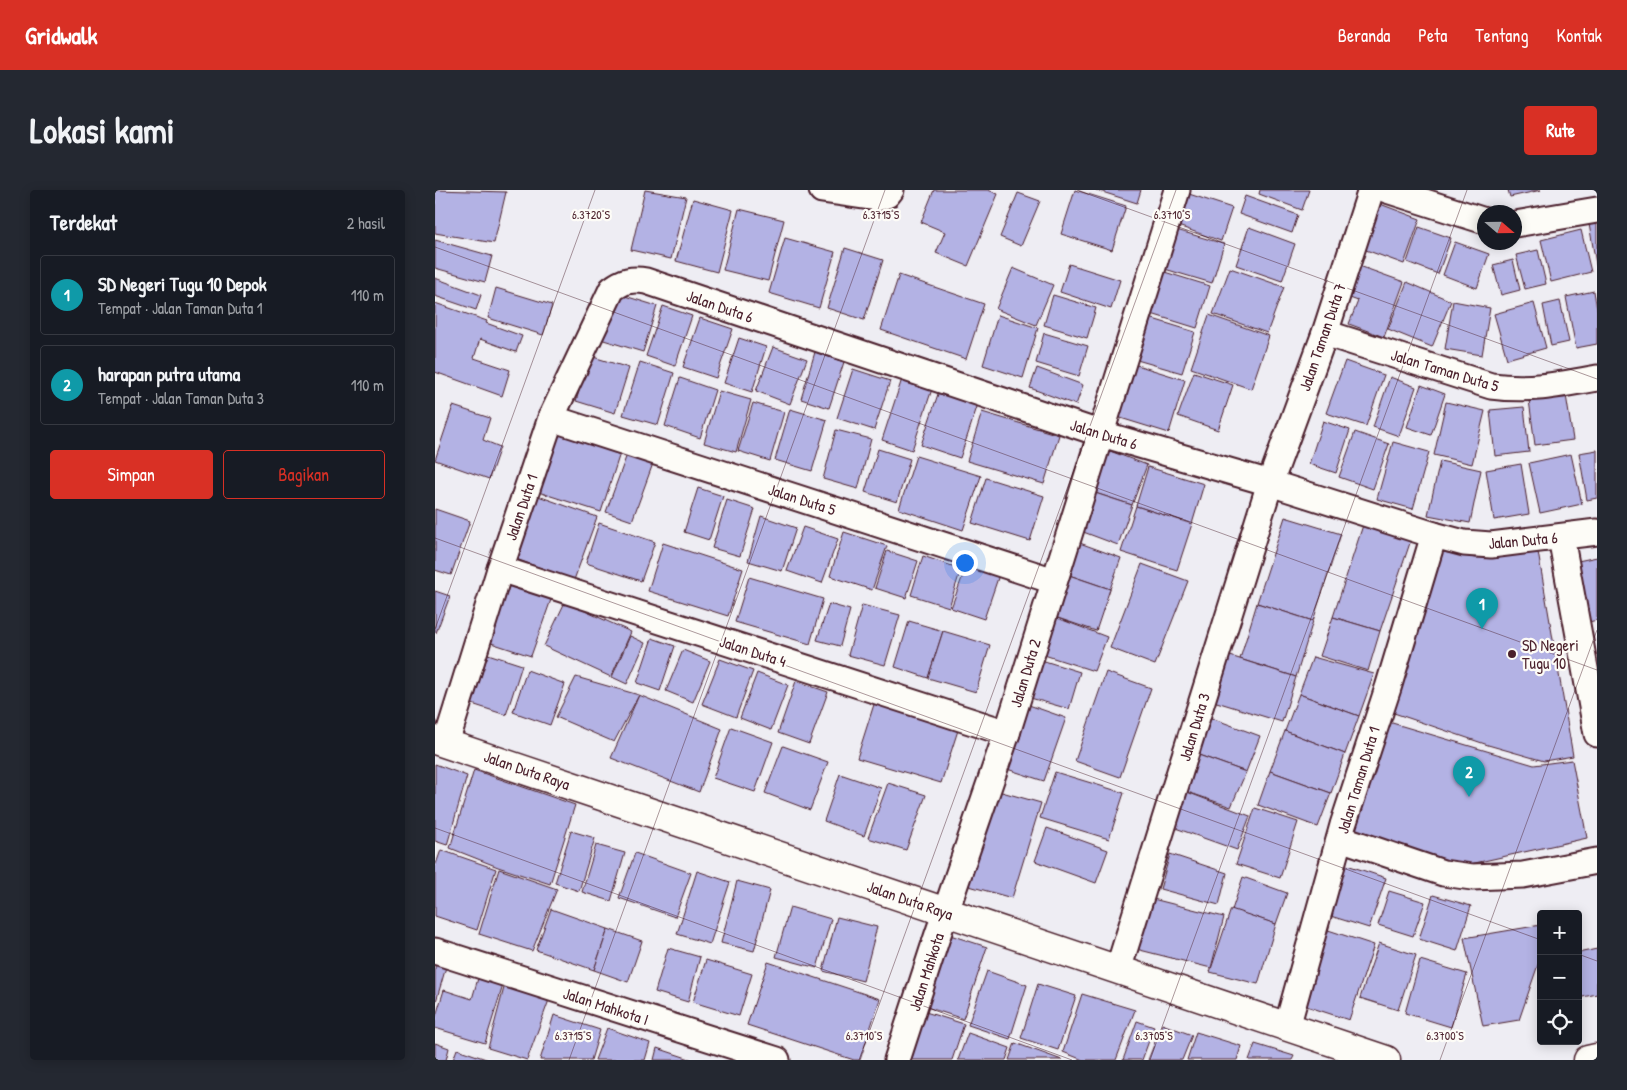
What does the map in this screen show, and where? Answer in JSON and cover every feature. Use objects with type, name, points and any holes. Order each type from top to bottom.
[{"type":"street","points":[[822,190],[877,198],[887,195],[891,190]]},
{"type":"street","name":"Jalan Duta 2","points":[[946,912],[1007,733],[1053,581],[1102,434],[1177,190]]},
{"type":"street","name":"Jalan Taman Duta 7","points":[[1270,484],[1325,332],[1371,190]]},
{"type":"street","points":[[1387,190],[1477,218]]},
{"type":"street","points":[[1522,223],[1597,210]]},
{"type":"street","name":"Jalan Duta 6","points":[[620,283],[637,279],[646,280],[1102,434],[1270,484],[1434,536],[1464,543],[1491,545],[1597,532]]},
{"type":"street","name":"Jalan Duta 1","points":[[440,741],[551,418],[612,289],[620,283]]},
{"type":"street","name":"Jalan Taman Duta 5","points":[[1325,332],[1491,386],[1516,389],[1543,388],[1597,378]]},
{"type":"street","name":"Jalan Duta 5","points":[[551,418],[1053,581]]},
{"type":"street","name":"Jalan Duta 3","points":[[1118,970],[1270,484]]},
{"type":"street","name":"Jalan Taman Duta 1","points":[[1287,1027],[1340,838],[1434,536]]},
{"type":"street","points":[[1561,537],[1597,734]]},
{"type":"street","name":"Jalan Duta 4","points":[[500,569],[1007,733]]},
{"type":"street","name":"Jalan Duta Raya","points":[[440,741],[1386,1060]]},
{"type":"street","points":[[1340,838],[1443,873],[1472,877],[1523,875],[1597,861]]},
{"type":"street","name":"Jalan Mahkota","points":[[897,1060],[946,912]]},
{"type":"street","name":"Jalan Mahkota I","points":[[435,951],[777,1060]]},
{"type":"street","points":[[1588,1060],[1597,1058]]},
{"type":"building","points":[[435,190],[506,192],[494,243],[435,233]]},
{"type":"building","points":[[645,190],[686,197],[671,259],[631,250]]},
{"type":"building","points":[[934,190],[988,190],[998,194],[968,266],[936,253],[945,232],[921,222]]},
{"type":"building","points":[[1075,190],[1126,206],[1112,250],[1061,234]]},
{"type":"building","points":[[1096,190],[1141,190],[1137,203]]},
{"type":"building","points":[[1260,190],[1309,190],[1302,210],[1259,194]]},
{"type":"building","points":[[1508,190],[1541,190],[1510,197]]},
{"type":"building","points":[[1018,193],[1040,201],[1021,246],[1000,237]]},
{"type":"building","points":[[1189,194],[1232,208],[1221,241],[1178,226]]},
{"type":"building","points":[[1245,196],[1298,215],[1292,233],[1239,214]]},
{"type":"building","points":[[693,199],[733,210],[717,272],[676,261]]},
{"type":"building","points":[[1372,201],[1420,219],[1404,264],[1355,246]]},
{"type":"building","points":[[739,209],[784,220],[768,281],[723,270]]},
{"type":"building","points":[[1597,223],[1597,270],[1589,224]]},
{"type":"building","points":[[1249,227],[1295,244],[1282,281],[1236,265]]},
{"type":"building","points":[[1419,227],[1451,238],[1438,274],[1407,262]]},
{"type":"building","points":[[1170,228],[1224,244],[1212,283],[1158,267]]},
{"type":"building","points":[[1581,230],[1591,272],[1551,282],[1541,240]]},
{"type":"building","points":[[785,238],[835,252],[819,308],[769,293]]},
{"type":"building","points":[[435,240],[492,256],[485,282],[435,268]]},
{"type":"building","points":[[1455,242],[1489,254],[1477,288],[1443,275]]},
{"type":"building","points":[[845,248],[883,260],[864,320],[827,308]]},
{"type":"building","points":[[1538,250],[1546,284],[1525,289],[1516,255]]},
{"type":"building","points":[[1513,260],[1520,290],[1501,295],[1493,265]]},
{"type":"building","points":[[1351,263],[1404,282],[1384,337],[1349,324],[1358,301],[1339,294]]},
{"type":"building","points":[[1069,264],[1120,280],[1111,309],[1060,292]]},
{"type":"building","points":[[1013,268],[1053,285],[1036,325],[996,309]]},
{"type":"building","points":[[1230,268],[1284,287],[1267,333],[1213,314]]},
{"type":"building","points":[[1158,270],[1210,286],[1197,328],[1145,312]]},
{"type":"building","points":[[899,275],[984,304],[966,359],[881,330]]},
{"type":"building","points":[[435,278],[481,295],[476,310],[435,296]]},
{"type":"building","points":[[1407,282],[1451,301],[1432,347],[1388,329]]},
{"type":"building","points":[[496,288],[552,305],[543,335],[488,318]]},
{"type":"building","points":[[1594,291],[1597,310],[1597,344],[1576,348],[1566,297]]},
{"type":"building","points":[[612,292],[657,306],[643,352],[597,338]]},
{"type":"building","points":[[1053,295],[1096,308],[1087,338],[1044,325]]},
{"type":"building","points":[[1453,301],[1490,308],[1482,355],[1445,349]]},
{"type":"building","points":[[1560,301],[1569,342],[1551,346],[1543,305]]},
{"type":"building","points":[[435,303],[487,321],[486,323],[522,336],[516,352],[480,339],[474,358],[510,370],[502,396],[435,372]]},
{"type":"building","points":[[1534,303],[1546,348],[1507,359],[1494,314]]},
{"type":"building","points":[[663,306],[692,316],[675,366],[646,356]]},
{"type":"building","points":[[998,315],[1038,328],[1023,378],[983,365]]},
{"type":"building","points":[[1209,315],[1269,336],[1251,389],[1191,368]]},
{"type":"building","points":[[1143,316],[1195,332],[1182,373],[1130,358]]},
{"type":"building","points":[[700,318],[733,329],[716,378],[683,367]]},
{"type":"building","points":[[1044,333],[1088,346],[1079,376],[1036,363]]},
{"type":"building","points":[[739,338],[766,347],[752,392],[724,383]]},
{"type":"building","points":[[773,347],[807,359],[790,404],[756,391]]},
{"type":"building","points":[[815,352],[844,362],[829,408],[801,399]]},
{"type":"building","points":[[590,356],[629,368],[615,413],[576,401]]},
{"type":"building","points":[[1345,361],[1384,375],[1366,426],[1326,413]]},
{"type":"building","points":[[640,362],[674,373],[658,425],[623,415]]},
{"type":"building","points":[[1130,363],[1185,380],[1169,433],[1114,416]]},
{"type":"building","points":[[1037,368],[1083,385],[1076,405],[1030,388]]},
{"type":"building","points":[[853,369],[890,381],[874,430],[837,418]]},
{"type":"building","points":[[1194,372],[1233,385],[1218,430],[1178,416]]},
{"type":"building","points":[[1390,377],[1416,387],[1399,436],[1373,427]]},
{"type":"building","points":[[680,378],[715,390],[700,438],[665,426]]},
{"type":"building","points":[[902,379],[932,389],[912,450],[882,440]]},
{"type":"building","points":[[1421,385],[1445,394],[1431,435],[1407,427]]},
{"type":"building","points":[[719,391],[751,400],[736,452],[704,443]]},
{"type":"building","points":[[939,391],[978,404],[960,458],[921,445]]},
{"type":"building","points":[[1566,395],[1573,440],[1535,445],[1529,400]]},
{"type":"building","points":[[1446,402],[1485,411],[1472,464],[1434,455]]},
{"type":"building","points":[[753,403],[784,412],[770,461],[738,451]]},
{"type":"building","points":[[453,406],[490,418],[483,440],[500,447],[489,479],[435,460]]},
{"type":"building","points":[[1524,407],[1529,452],[1495,456],[1490,410]]},
{"type":"building","points":[[790,409],[827,420],[812,471],[775,460]]},
{"type":"building","points":[[982,412],[1059,435],[1044,484],[967,461]]},
{"type":"building","points":[[1323,421],[1350,430],[1336,473],[1309,464]]},
{"type":"building","points":[[552,427],[621,450],[601,512],[532,490]]},
{"type":"building","points":[[836,430],[871,439],[858,489],[823,479]]},
{"type":"building","points":[[1355,432],[1389,444],[1373,489],[1339,477]]},
{"type":"building","points":[[1393,442],[1429,452],[1413,509],[1377,499]]},
{"type":"building","points":[[1102,448],[1147,465],[1132,505],[1089,491]]},
{"type":"building","points":[[629,449],[655,458],[632,521],[606,512]]},
{"type":"building","points":[[878,449],[910,459],[897,502],[865,492]]},
{"type":"building","points":[[1597,450],[1597,498],[1587,500],[1579,453]]},
{"type":"building","points":[[1571,454],[1582,504],[1540,513],[1529,463]]},
{"type":"building","points":[[916,456],[981,476],[963,530],[899,509]]},
{"type":"building","points":[[1440,461],[1481,470],[1470,523],[1428,515]]},
{"type":"building","points":[[1521,464],[1529,514],[1494,520],[1486,470]]},
{"type":"building","points":[[1148,467],[1204,484],[1192,524],[1136,506]]},
{"type":"building","points":[[986,478],[1044,496],[1030,541],[972,523]]},
{"type":"building","points":[[698,488],[723,496],[709,540],[684,532]]},
{"type":"building","points":[[1089,491],[1132,505],[1118,545],[1078,530]]},
{"type":"building","points":[[530,493],[597,517],[574,580],[508,556]]},
{"type":"building","points":[[727,500],[755,509],[740,556],[712,548]]},
{"type":"building","points":[[1136,506],[1192,524],[1177,570],[1121,552]]},
{"type":"building","points":[[435,509],[470,521],[451,575],[435,570]]},
{"type":"building","points":[[761,516],[796,528],[782,571],[748,561]]},
{"type":"building","points":[[1285,517],[1341,534],[1313,621],[1257,603]]},
{"type":"building","points":[[1365,519],[1412,537],[1380,631],[1333,617]]},
{"type":"building","points":[[599,523],[655,542],[641,581],[586,563]]},
{"type":"building","points":[[803,527],[838,539],[822,583],[787,571]]},
{"type":"building","points":[[844,532],[887,546],[872,590],[830,576]]},
{"type":"building","points":[[1077,542],[1121,558],[1110,589],[1066,574]]},
{"type":"building","points":[[663,543],[743,569],[728,616],[648,591]]},
{"type":"building","points":[[887,551],[918,561],[906,598],[875,588]]},
{"type":"building","points":[[1438,551],[1475,558],[1538,552],[1573,756],[1544,761],[1488,745],[1388,711]]},
{"type":"building","points":[[923,556],[961,569],[949,607],[911,595]]},
{"type":"building","points":[[1597,557],[1597,620],[1585,623],[1573,562]]},
{"type":"building","points":[[967,564],[999,575],[984,619],[951,608]]},
{"type":"building","points":[[1142,564],[1188,581],[1155,665],[1110,648]]},
{"type":"building","points":[[1066,574],[1110,589],[1096,631],[1052,616]]},
{"type":"building","points":[[749,577],[823,599],[810,644],[735,622]]},
{"type":"building","points":[[507,578],[553,594],[531,656],[485,641]]},
{"type":"building","points":[[435,591],[450,596],[436,633],[435,632]]},
{"type":"building","points":[[565,602],[631,632],[611,677],[544,646]]},
{"type":"building","points":[[1257,603],[1313,621],[1296,677],[1240,659]]},
{"type":"building","points":[[829,604],[850,610],[840,646],[817,640]]},
{"type":"building","points":[[862,605],[900,615],[885,665],[848,655]]},
{"type":"building","points":[[1052,616],[1107,637],[1094,671],[1038,653]]},
{"type":"building","points":[[1333,617],[1380,631],[1368,671],[1320,656]]},
{"type":"building","points":[[909,621],[943,631],[928,678],[895,667]]},
{"type":"building","points":[[943,631],[990,645],[976,692],[928,678]]},
{"type":"building","points":[[630,636],[645,643],[627,684],[612,677]]},
{"type":"building","points":[[652,638],[675,646],[660,691],[637,683]]},
{"type":"building","points":[[683,650],[710,661],[693,702],[666,691]]},
{"type":"building","points":[[488,654],[522,665],[506,715],[472,704]]},
{"type":"building","points":[[1224,654],[1296,677],[1282,722],[1210,700]]},
{"type":"building","points":[[1313,657],[1374,674],[1359,716],[1299,694]]},
{"type":"building","points":[[720,659],[753,671],[736,717],[702,704]]},
{"type":"building","points":[[1038,659],[1080,672],[1069,709],[1027,697]]},
{"type":"building","points":[[527,670],[565,684],[550,725],[513,712]]},
{"type":"building","points":[[1106,672],[1151,688],[1120,777],[1075,761]]},
{"type":"building","points":[[757,673],[788,685],[771,730],[740,718]]},
{"type":"building","points":[[576,677],[639,695],[614,742],[556,717]]},
{"type":"building","points":[[796,681],[828,692],[809,744],[778,733]]},
{"type":"building","points":[[1299,694],[1359,716],[1345,754],[1285,731]]},
{"type":"building","points":[[639,695],[722,729],[699,792],[611,758]]},
{"type":"building","points":[[876,698],[960,724],[941,783],[857,758]]},
{"type":"building","points":[[1026,704],[1066,718],[1044,781],[1004,768]]},
{"type":"building","points":[[1206,716],[1260,736],[1246,772],[1193,753]]},
{"type":"building","points":[[1382,720],[1534,765],[1572,760],[1587,838],[1457,867],[1349,829]]},
{"type":"building","points":[[731,727],[773,742],[755,792],[713,778]]},
{"type":"building","points":[[1285,731],[1345,754],[1331,793],[1270,771]]},
{"type":"building","points":[[783,746],[828,762],[810,810],[765,793]]},
{"type":"building","points":[[1193,753],[1246,772],[1231,807],[1179,789]]},
{"type":"building","points":[[435,764],[467,776],[447,845],[435,841]]},
{"type":"building","points":[[474,770],[575,805],[550,884],[498,867],[450,848]]},
{"type":"building","points":[[1270,771],[1331,793],[1318,827],[1258,805]]},
{"type":"building","points":[[1055,772],[1124,793],[1109,839],[1040,818]]},
{"type":"building","points":[[840,774],[881,788],[864,836],[824,821]]},
{"type":"building","points":[[888,783],[926,795],[906,850],[868,838]]},
{"type":"building","points":[[991,789],[1041,803],[1012,898],[962,884]]},
{"type":"building","points":[[1179,789],[1250,816],[1237,850],[1167,825]]},
{"type":"building","points":[[1255,808],[1298,822],[1280,878],[1236,864]]},
{"type":"building","points":[[1047,828],[1108,850],[1096,883],[1035,861]]},
{"type":"building","points":[[571,831],[595,838],[579,891],[555,883]]},
{"type":"building","points":[[596,845],[625,853],[611,901],[582,892]]},
{"type":"building","points":[[441,850],[496,869],[477,930],[435,916],[435,867]]},
{"type":"building","points":[[635,853],[691,873],[675,917],[619,898]]},
{"type":"building","points":[[1170,854],[1227,873],[1219,905],[1160,889]]},
{"type":"building","points":[[1341,863],[1386,878],[1369,928],[1324,914]]},
{"type":"building","points":[[499,869],[557,889],[532,951],[479,934]]},
{"type":"building","points":[[697,871],[730,882],[710,944],[677,934]]},
{"type":"building","points":[[1243,877],[1287,893],[1276,924],[1232,910]]},
{"type":"building","points":[[737,881],[770,890],[754,951],[721,943]]},
{"type":"building","points":[[1389,891],[1425,902],[1413,936],[1378,925]]},
{"type":"building","points":[[1433,895],[1471,906],[1457,951],[1419,939]]},
{"type":"building","points":[[1145,897],[1224,917],[1211,968],[1132,948]]},
{"type":"building","points":[[790,907],[831,919],[817,968],[776,957]]},
{"type":"building","points":[[551,909],[608,929],[594,970],[536,950]]},
{"type":"building","points":[[1231,909],[1276,924],[1258,984],[1210,972]]},
{"type":"building","points":[[837,917],[877,927],[863,981],[823,971]]},
{"type":"building","points":[[1537,926],[1537,968],[1519,1020],[1483,1026],[1464,938]]},
{"type":"building","points":[[1322,928],[1374,945],[1349,1020],[1297,1003]]},
{"type":"building","points":[[608,929],[642,941],[628,982],[594,970]]},
{"type":"building","points":[[944,933],[987,947],[963,1019],[920,1005]]},
{"type":"building","points":[[1379,943],[1416,955],[1398,1010],[1360,998]]},
{"type":"building","points":[[668,948],[700,957],[688,1002],[655,992]]},
{"type":"building","points":[[1597,949],[1597,994],[1582,997],[1582,955],[1582,952]]},
{"type":"building","points":[[435,956],[448,960],[435,1005]]},
{"type":"building","points":[[706,960],[752,974],[739,1016],[693,1002]]},
{"type":"building","points":[[1420,960],[1467,974],[1451,1027],[1405,1013]]},
{"type":"building","points":[[768,962],[880,999],[860,1060],[854,1060],[747,1025]]},
{"type":"building","points":[[987,971],[1027,985],[1010,1039],[968,1025]]},
{"type":"building","points":[[479,975],[504,982],[485,1043],[435,1028],[435,1019],[444,990],[472,999]]},
{"type":"building","points":[[505,984],[549,1000],[527,1060],[488,1048]]},
{"type":"building","points":[[1038,984],[1076,996],[1058,1050],[1021,1038]]},
{"type":"building","points":[[1082,994],[1135,1010],[1116,1060],[1083,1060],[1063,1052]]},
{"type":"building","points":[[919,1010],[964,1024],[952,1060],[903,1060]]},
{"type":"building","points":[[554,1015],[600,1030],[591,1060],[540,1060]]},
{"type":"building","points":[[1137,1021],[1154,1027],[1142,1060],[1123,1060]]},
{"type":"building","points":[[1162,1024],[1192,1035],[1182,1060],[1148,1060]]},
{"type":"building","points":[[607,1028],[650,1043],[645,1060],[595,1060]]},
{"type":"building","points":[[1196,1032],[1241,1046],[1237,1060],[1187,1060]]},
{"type":"building","points":[[968,1033],[1010,1048],[1006,1060],[958,1060]]},
{"type":"building","points":[[435,1043],[449,1048],[446,1060],[435,1060]]},
{"type":"building","points":[[1015,1043],[1062,1060],[1009,1060]]},
{"type":"building","points":[[1255,1044],[1294,1056],[1292,1060],[1249,1060]]},
{"type":"building","points":[[657,1048],[693,1060],[654,1060]]},
{"type":"building","points":[[457,1049],[489,1060],[453,1060]]},
{"type":"place","name":"SD Negeri Tugu 10 Depok","points":[[1482,629]]},
{"type":"place","name":"SD Negeri Tugu 10","points":[[1512,654]]},
{"type":"place","name":"harapan putra utama","points":[[1469,797]]}]
